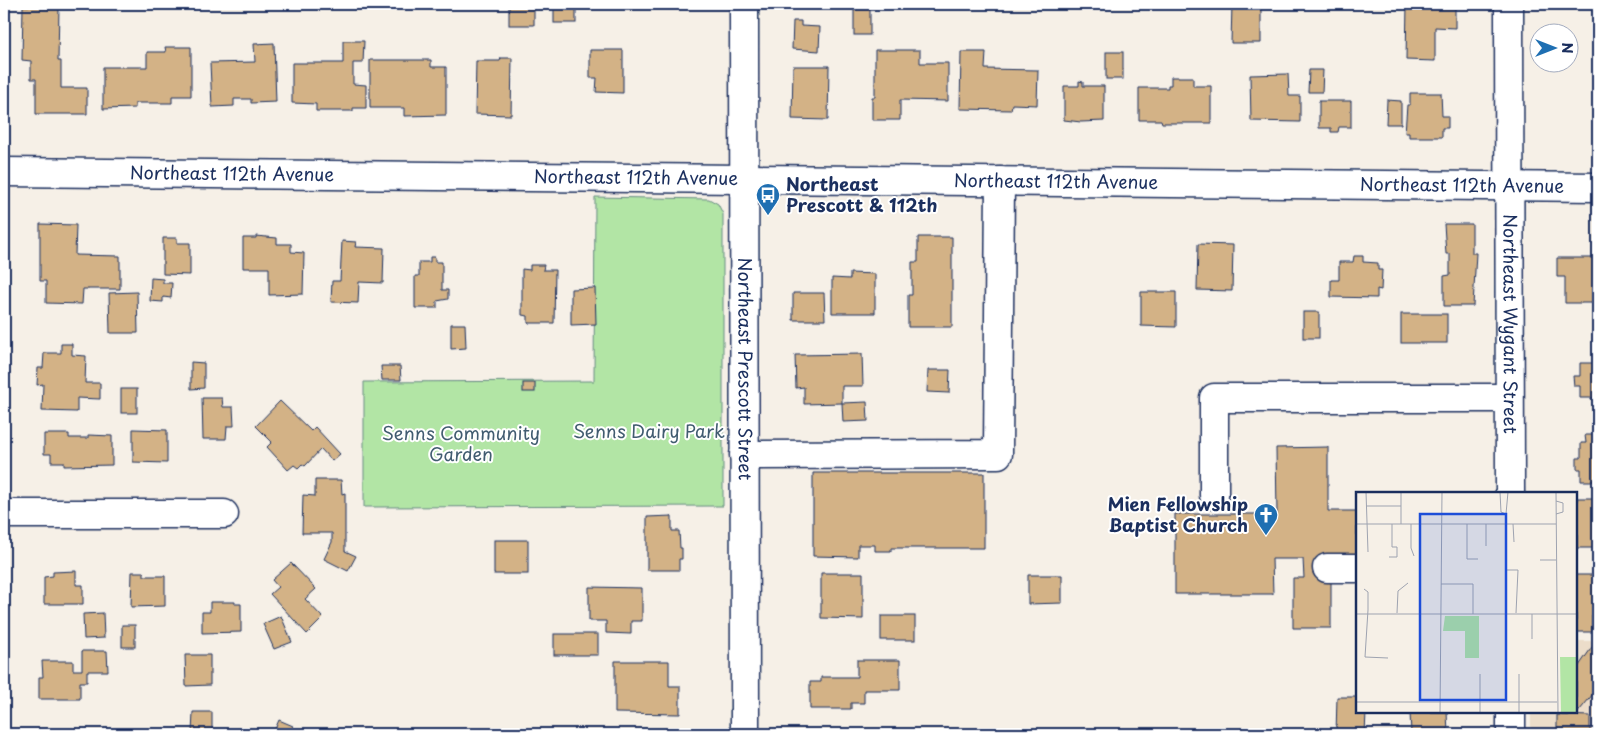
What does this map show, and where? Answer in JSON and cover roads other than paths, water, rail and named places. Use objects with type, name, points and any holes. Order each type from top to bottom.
[{"type":"street","name":"Northeast Prescott Street","points":[[744,4],[745,734]]},
{"type":"street","name":"Northeast Wygant Street","points":[[1509,4],[1510,492]]},
{"type":"street","name":"Northeast 112th Avenue","points":[[4,172],[1598,187]]},
{"type":"street","points":[[744,455],[998,454],[1000,181]]},
{"type":"street","points":[[1214,495],[1214,398],[1509,398]]},
{"type":"street","points":[[4,514],[224,514]]},
{"type":"street","points":[[1327,568],[1356,568]]},
{"type":"street","points":[[1511,713],[1511,734]]},
{"type":"place","name":"Northeast Prescott & 112th","points":[[768,216]]},
{"type":"place","name":"Mien Fellowship Baptist Church","points":[[1266,536]]},
{"type":"park label","name":"Senns Dairy Park","points":[[649,432]]},
{"type":"park label","name":"Senns Community Garden","points":[[461,444]]}]
